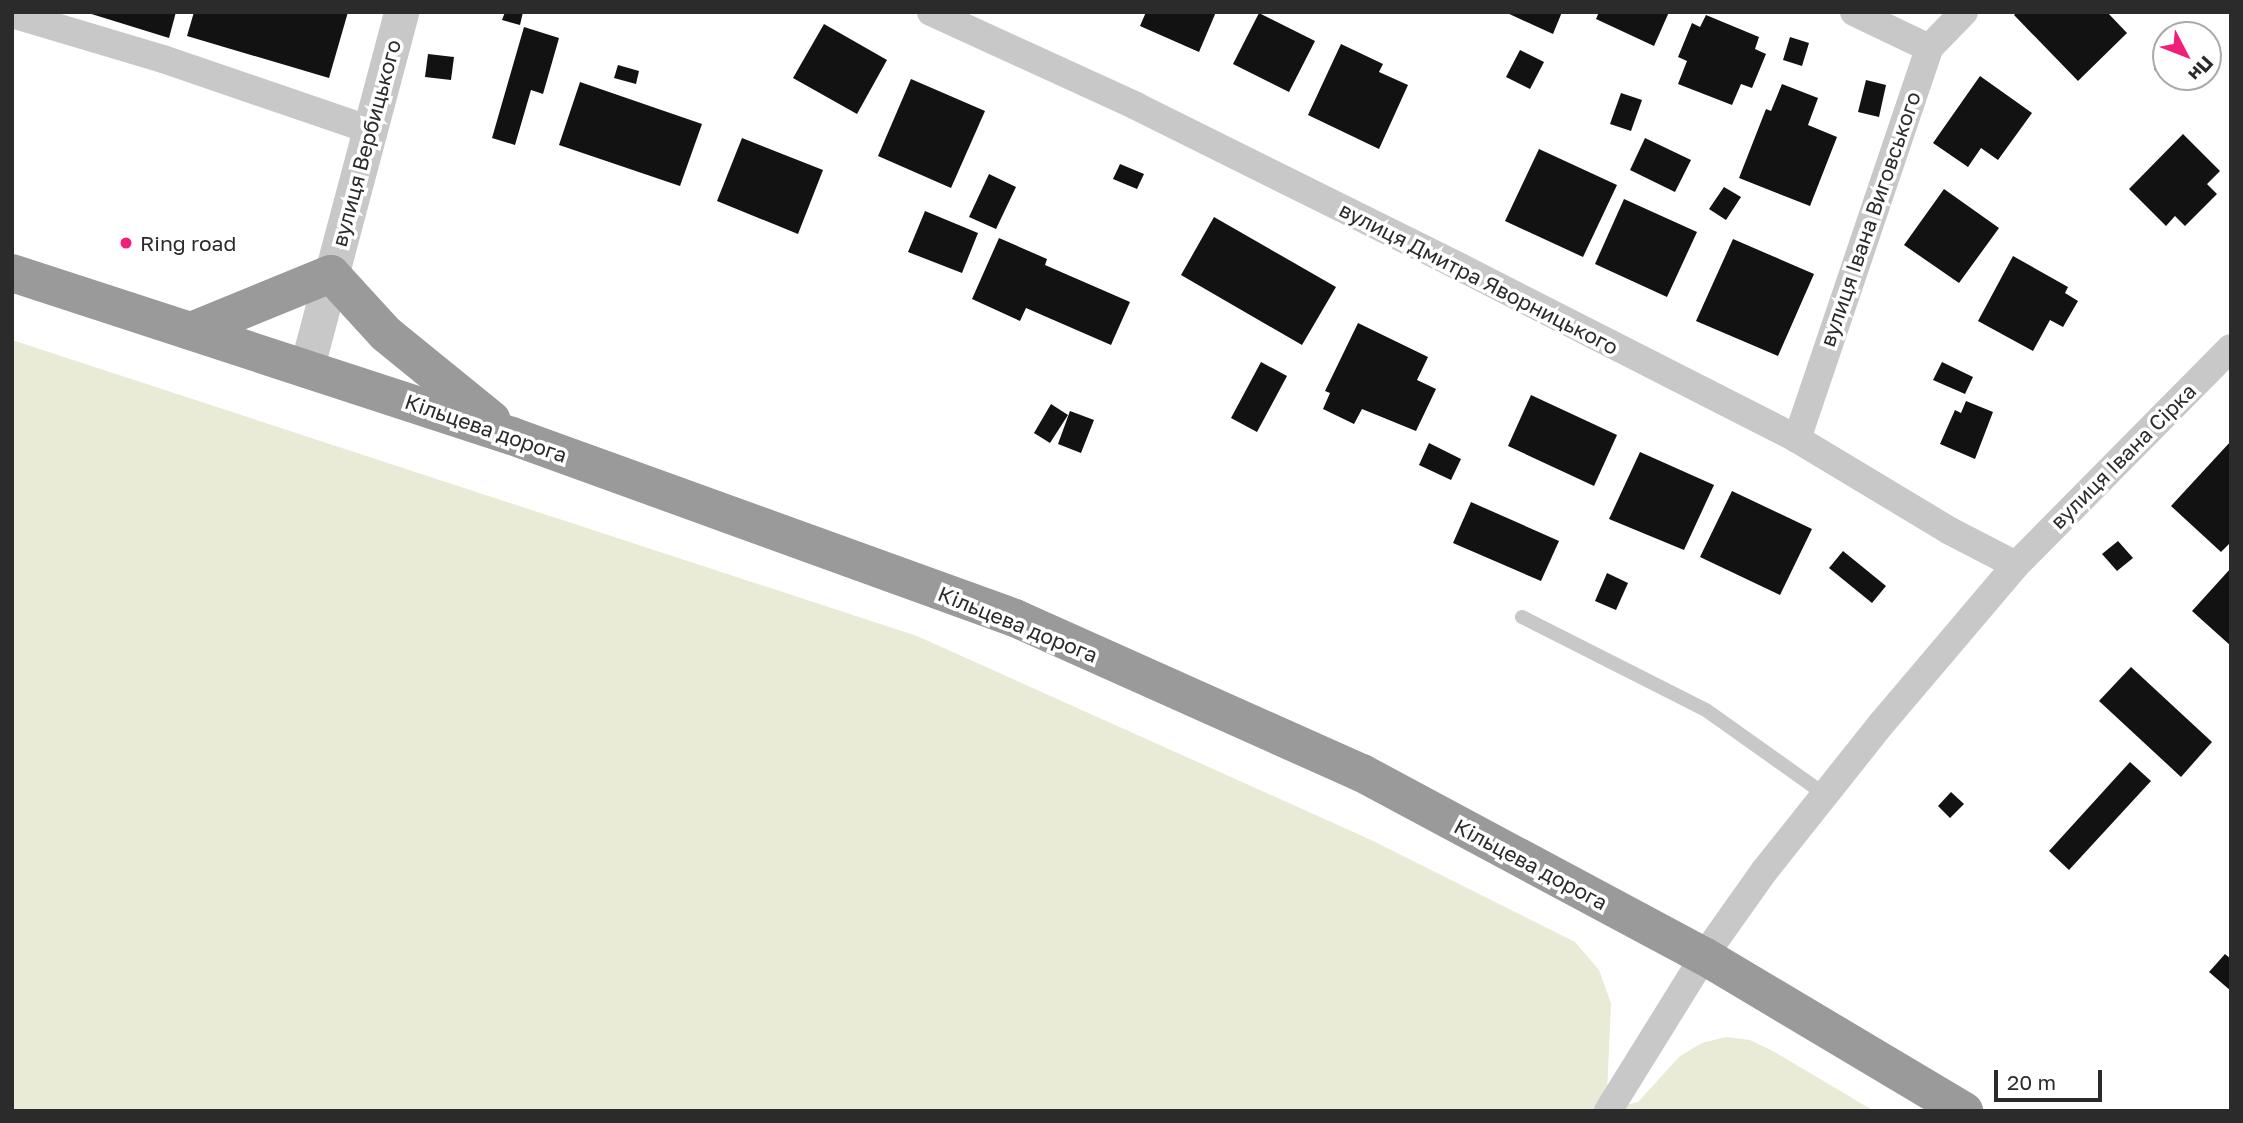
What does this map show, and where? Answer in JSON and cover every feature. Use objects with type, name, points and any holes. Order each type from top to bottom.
[{"type":"highway","name":"Кільцева дорога","points":[[12,273],[512,436],[1027,623],[1362,773],[1704,957],[1964,1111]]},
{"type":"highway","points":[[191,331],[331,274],[386,334],[512,436]]},
{"type":"street","name":"вулиця Вербицького","points":[[306,370],[401,12]]},
{"type":"street","name":"вулиця Дмитра Яворницького","points":[[931,12],[1136,106],[1797,439],[1950,531],[2016,565]]},
{"type":"street","points":[[1854,12],[1929,48]]},
{"type":"street","points":[[1892,12],[1929,48]]},
{"type":"street","name":"вулиця Івана Виговського","points":[[1797,439],[1929,48],[1964,12]]},
{"type":"street","points":[[12,14],[163,59],[368,129]]},
{"type":"street","name":"вулиця Івана Сірка","points":[[1608,1111],[1704,957],[1765,870],[1827,796],[1882,723],[2016,565],[2231,348]]},
{"type":"lane","points":[[1522,617],[1706,710],[1827,796]]},
{"type":"green space","points":[[12,340],[917,636],[1369,839],[1575,942],[1599,970],[1611,1003],[1607,1095],[1621,1106],[1638,1102],[1680,1056],[1702,1043],[1726,1037],[1750,1040],[1773,1051],[1874,1111],[12,1111]]},
{"type":"building","points":[[85,12],[176,12],[169,38]]},
{"type":"building","points":[[194,12],[348,12],[329,78],[187,36]]},
{"type":"building","points":[[505,12],[523,12],[520,25],[502,20]]},
{"type":"building","points":[[1146,12],[1216,12],[1199,52],[1140,26]]},
{"type":"building","points":[[1505,12],[1562,12],[1553,34]]},
{"type":"building","points":[[1599,12],[1669,12],[1654,46],[1596,19]]},
{"type":"building","points":[[2017,12],[2107,12],[2127,33],[2078,81],[2014,15]]},
{"type":"building","points":[[1259,13],[1315,41],[1289,92],[1233,64]]},
{"type":"building","points":[[1706,15],[1759,37],[1755,49],[1766,54],[1752,88],[1741,84],[1732,105],[1678,84],[1687,61],[1678,57],[1692,23],[1700,27]]},
{"type":"building","points":[[824,24],[887,60],[857,114],[793,78]]},
{"type":"building","points":[[524,27],[559,38],[543,94],[531,90],[515,145],[492,138]]},
{"type":"building","points":[[1790,37],[1809,43],[1802,66],[1783,60]]},
{"type":"building","points":[[1341,44],[1383,64],[1379,72],[1408,85],[1379,149],[1308,115]]},
{"type":"building","points":[[1520,50],[1544,62],[1530,89],[1506,77]]},
{"type":"building","points":[[428,54],[454,57],[451,80],[425,77]]},
{"type":"building","points":[[618,65],[639,71],[636,84],[614,78]]},
{"type":"building","points":[[1980,76],[2032,113],[1998,160],[1981,148],[1968,167],[1933,143]]},
{"type":"building","points":[[911,79],[985,111],[951,188],[878,156]]},
{"type":"building","points":[[1866,80],[1886,85],[1879,117],[1858,112]]},
{"type":"building","points":[[580,82],[702,124],[680,186],[559,145]]},
{"type":"building","points":[[1782,84],[1818,98],[1808,125],[1837,137],[1810,206],[1739,178],[1766,109],[1771,111]]},
{"type":"building","points":[[1621,93],[1642,100],[1631,131],[1610,124]]},
{"type":"building","points":[[2183,134],[2220,171],[2207,184],[2217,194],[2185,226],[2175,216],[2166,226],[2129,189]]},
{"type":"building","points":[[742,138],[823,170],[798,234],[717,201]]},
{"type":"building","points":[[1645,138],[1691,160],[1675,192],[1630,170]]},
{"type":"building","points":[[1539,149],[1617,185],[1583,257],[1505,221]]},
{"type":"building","points":[[1120,164],[1144,174],[1137,189],[1113,179]]},
{"type":"building","points":[[989,174],[1016,187],[996,229],[969,217]]},
{"type":"building","points":[[1724,187],[1741,197],[1726,220],[1709,209]]},
{"type":"building","points":[[1944,189],[1999,228],[1959,283],[1904,245]]},
{"type":"building","points":[[1624,199],[1697,232],[1667,297],[1595,264]]},
{"type":"building","points":[[925,211],[978,233],[962,273],[908,252]]},
{"type":"building","points":[[1214,217],[1336,287],[1302,345],[1181,275]]},
{"type":"building","points":[[999,238],[1047,259],[1045,265],[1130,302],[1111,345],[1026,308],[1020,321],[972,299]]},
{"type":"building","points":[[1733,239],[1814,274],[1778,356],[1696,321]]},
{"type":"building","points":[[2013,256],[2068,287],[2065,293],[2078,301],[2063,327],[2050,320],[2033,351],[1978,321]]},
{"type":"building","points":[[1358,323],[1428,357],[1417,380],[1436,389],[1416,431],[1362,409],[1354,424],[1323,409],[1330,393],[1325,391]]},
{"type":"building","points":[[1261,362],[1287,376],[1257,432],[1231,418]]},
{"type":"building","points":[[1942,362],[1973,377],[1965,394],[1933,380]]},
{"type":"building","points":[[1531,395],[1617,435],[1594,486],[1508,446]]},
{"type":"building","points":[[1966,401],[1993,412],[1975,459],[1940,444],[1955,410],[1961,413]]},
{"type":"building","points":[[1051,404],[1068,415],[1050,443],[1034,433]]},
{"type":"building","points":[[1070,411],[1094,420],[1081,453],[1058,444]]},
{"type":"building","points":[[2231,441],[2231,542],[2221,552],[2171,506]]},
{"type":"building","points":[[1429,443],[1461,459],[1451,480],[1419,465]]},
{"type":"building","points":[[1640,452],[1714,485],[1684,550],[1609,519]]},
{"type":"building","points":[[1732,491],[1812,529],[1780,595],[1700,557]]},
{"type":"building","points":[[1471,502],[1559,541],[1541,581],[1453,543]]},
{"type":"building","points":[[2118,541],[2133,558],[2117,571],[2102,554]]},
{"type":"building","points":[[1843,551],[1886,586],[1872,603],[1829,568]]},
{"type":"building","points":[[2231,568],[2231,646],[2192,611]]},
{"type":"building","points":[[1607,573],[1628,583],[1616,610],[1595,601]]},
{"type":"building","points":[[2131,667],[2212,742],[2181,777],[2099,701]]},
{"type":"building","points":[[2130,762],[2151,781],[2069,870],[2049,851]]},
{"type":"building","points":[[1951,792],[1964,804],[1950,818],[1938,806]]},
{"type":"building","points":[[2225,954],[2231,959],[2231,991],[2209,972]]},
{"type":"place","name":"Ring road","points":[[126,243]]}]
